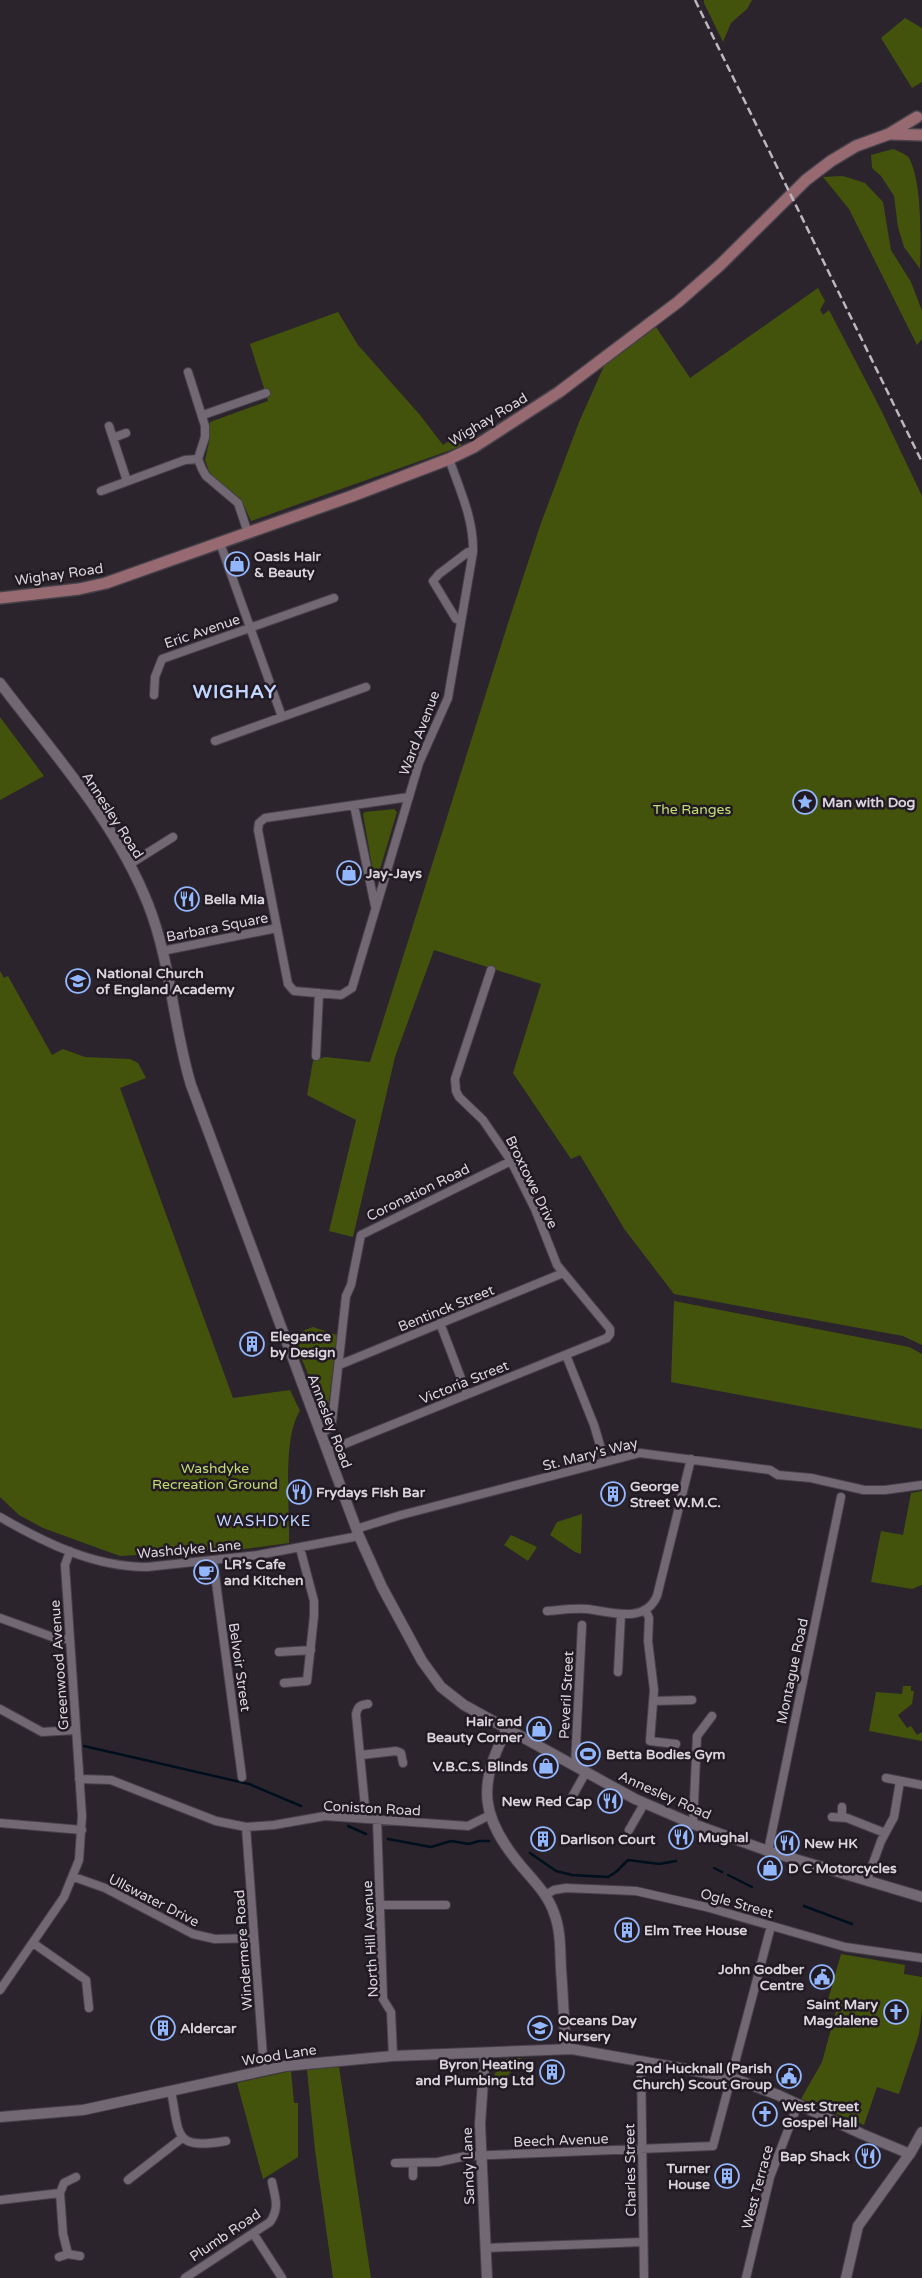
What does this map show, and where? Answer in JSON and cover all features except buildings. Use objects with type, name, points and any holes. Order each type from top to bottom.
[{"type":"main road","name":"Wighay Road","points":[[0,598],[79,589],[106,583],[449,459],[492,437],[536,408],[678,302],[718,266],[806,180],[830,161],[856,146],[889,134],[920,114]]},
{"type":"main road","points":[[920,114],[918,129],[922,136]]},
{"type":"main road","name":"Wighay Road","points":[[889,134],[922,136]]},
{"type":"street","points":[[188,372],[203,416],[205,437],[198,458],[206,476],[238,503],[248,533]]},
{"type":"street","points":[[203,416],[266,393]]},
{"type":"street","points":[[109,426],[127,481]]},
{"type":"street","points":[[113,438],[126,433]]},
{"type":"street","points":[[101,491],[185,460],[198,458]]},
{"type":"street","name":"Ward Avenue","points":[[409,797],[419,763],[448,698],[473,552],[472,526],[449,459]]},
{"type":"street","points":[[220,543],[282,717]]},
{"type":"street","points":[[461,619],[456,619],[433,581],[439,574],[468,552],[473,552]]},
{"type":"street","name":"Eric Avenue","points":[[154,695],[155,677],[162,659],[334,598]]},
{"type":"street","name":"Annesley Road","points":[[0,683],[87,798],[130,864],[148,903],[162,951],[182,1055],[191,1085],[358,1532],[390,1602],[432,1676],[441,1687],[464,1705],[644,1804],[768,1851],[922,1897]]},
{"type":"street","points":[[215,741],[366,687]]},
{"type":"street","name":"Barbara Square","points":[[409,797],[352,988],[342,995],[297,992],[290,986],[258,830],[259,823],[265,818],[354,805],[409,797]]},
{"type":"street","name":"Barbara Square","points":[[354,805],[376,908]]},
{"type":"street","points":[[130,864],[173,836]]},
{"type":"street","name":"Barbara Square","points":[[162,951],[277,928]]},
{"type":"street","name":"Broxtowe Drive","points":[[491,970],[455,1079],[455,1085],[459,1097],[487,1125],[511,1161],[535,1209],[557,1265],[610,1329],[610,1334]]},
{"type":"street","points":[[316,1056],[319,993]]},
{"type":"street","name":"Coronation Road","points":[[320,1434],[330,1428],[332,1422],[346,1296],[351,1285],[361,1235],[511,1161]]},
{"type":"street","name":"Bentinck Street","points":[[339,1365],[563,1273]]},
{"type":"street","points":[[440,1324],[467,1394]]},
{"type":"street","name":"Victoria Street","points":[[327,1451],[566,1355],[607,1338],[610,1334]]},
{"type":"street","points":[[566,1355],[594,1425],[605,1462]]},
{"type":"street","name":"St. Mary's Way","points":[[358,1532],[401,1515],[640,1453],[772,1470],[778,1476],[811,1478],[864,1490],[885,1490],[922,1485]]},
{"type":"street","points":[[547,1611],[580,1609],[621,1614],[646,1611],[653,1606],[691,1459]]},
{"type":"street","name":"Montague Road","points":[[768,1851],[841,1497]]},
{"type":"street","name":"Washdyke Lane","points":[[0,1516],[70,1551],[109,1564],[128,1567],[213,1560],[300,1548],[358,1532]]},
{"type":"street","points":[[284,1683],[307,1682],[311,1650],[314,1601],[300,1548]]},
{"type":"street","name":"Greenwood Avenue","points":[[0,1990],[64,1897],[74,1877],[79,1860],[82,1830],[65,1565],[70,1551]]},
{"type":"street","name":"Belvoir Street","points":[[213,1560],[242,1778]]},
{"type":"street","points":[[646,1611],[649,1618],[648,1641],[653,1682],[650,1741],[676,1744]]},
{"type":"street","points":[[618,1672],[621,1614]]},
{"type":"street","points":[[0,1618],[58,1639],[70,1639]]},
{"type":"street","name":"Peveril Street","points":[[575,1766],[582,1626]]},
{"type":"street","points":[[279,1652],[311,1650]]},
{"type":"street","points":[[653,1701],[692,1700]]},
{"type":"street","points":[[366,1817],[356,1714],[357,1708],[368,1704]]},
{"type":"street","points":[[0,1709],[42,1732],[76,1730]]},
{"type":"street","points":[[693,1824],[697,1736],[712,1716]]},
{"type":"street","points":[[507,1729],[493,1758],[487,1779],[486,1800],[490,1815],[516,1861],[545,1894],[554,1913],[559,1931],[566,2049]]},
{"type":"street","points":[[361,1755],[396,1751],[401,1753],[403,1763]]},
{"type":"street","points":[[572,1797],[586,1772]]},
{"type":"street","points":[[886,1778],[922,1785]]},
{"type":"street","name":"Coniston Road","points":[[79,1779],[110,1780],[216,1821],[246,1827],[274,1825],[325,1816],[366,1817],[468,1826],[490,1815]]},
{"type":"street","points":[[867,1880],[885,1833],[894,1817],[900,1781]]},
{"type":"street","points":[[629,1830],[644,1804]]},
{"type":"street","points":[[842,1807],[842,1817]]},
{"type":"street","points":[[832,1817],[842,1817],[885,1833]]},
{"type":"street","name":"North Hill Avenue","points":[[377,1818],[383,1999],[391,2012],[393,2056]]},
{"type":"street","points":[[0,1822],[82,1830]]},
{"type":"street","name":"Windermere Road","points":[[246,1827],[264,2070]]},
{"type":"street","name":"Ullswater Drive","points":[[74,1877],[105,1888],[193,1934],[215,1939],[254,1938]]},
{"type":"street","name":"Ogle Street","points":[[545,1894],[566,1888],[636,1891],[706,1907],[860,1950],[922,1958]]},
{"type":"street","points":[[380,1905],[446,1905]]},
{"type":"street","points":[[730,2077],[771,1926]]},
{"type":"street","points":[[33,1943],[86,1980],[89,2008]]},
{"type":"street","name":"Wood Lane","points":[[0,2117],[83,2110],[285,2066],[393,2056],[566,2049],[730,2077],[798,2104],[910,2154]]},
{"type":"street","name":"Sandy Lane","points":[[486,2053],[480,2124],[487,2278]]},
{"type":"street","name":"Charles Street","points":[[641,2061],[644,2278]]},
{"type":"street","name":"Beech Avenue","points":[[395,2164],[481,2156],[713,2146],[730,2077]]},
{"type":"street","points":[[171,2091],[178,2130],[182,2138],[196,2145],[226,2141]]},
{"type":"street","name":"West Terrace","points":[[746,2278],[770,2177],[798,2104]]},
{"type":"street","points":[[846,2278],[858,2226],[910,2154],[922,2132]]},
{"type":"street","points":[[128,2180],[182,2138]]},
{"type":"street","points":[[413,2163],[413,2176]]},
{"type":"street","points":[[68,2254],[60,2193],[64,2183],[76,2177]]},
{"type":"street","name":"Plumb Road","points":[[185,2278],[270,2222],[276,2214],[277,2205],[272,2182]]},
{"type":"street","points":[[0,2200],[60,2193]]},
{"type":"street","points":[[253,2233],[282,2278]]},
{"type":"street","points":[[485,2248],[643,2242]]},
{"type":"street","points":[[59,2257],[68,2254],[80,2256]]},
{"type":"green space","points":[[704,0],[752,0],[747,9],[731,23],[723,42]]},
{"type":"green space","points":[[905,18],[922,28],[922,82],[912,88],[881,38]]},
{"type":"green space","points":[[893,149],[909,158],[916,181],[920,211],[920,269],[904,247],[898,227],[894,196],[881,176],[872,168],[871,155]]},
{"type":"green space","points":[[843,176],[865,183],[883,202],[891,250],[911,282],[922,311],[922,339],[917,345],[849,209],[823,177]]},
{"type":"green space","name":"The Ranges","points":[[818,288],[825,301],[820,310],[823,315],[829,310],[880,408],[922,496],[922,1345],[903,1336],[674,1294],[625,1230],[580,1155],[571,1159],[513,1073],[541,984],[434,950],[395,1057],[353,1237],[329,1231],[356,1120],[307,1095],[313,1061],[325,1057],[370,1062],[541,523],[579,422],[604,366],[656,327],[690,378]]},
{"type":"green space","points":[[338,312],[358,345],[420,415],[443,445],[455,437],[462,446],[251,521],[241,499],[210,474],[205,460],[209,442],[210,422],[268,401],[250,344]]},
{"type":"green space","points":[[0,717],[44,776],[0,800]]},
{"type":"green space","points":[[394,809],[397,812],[378,876],[374,877],[363,814],[365,812]]},
{"type":"green space","name":"Washdyke Recreation Ground","points":[[0,971],[4,978],[8,976],[52,1055],[63,1049],[85,1057],[130,1059],[138,1063],[146,1078],[120,1088],[233,1398],[290,1390],[300,1411],[294,1423],[289,1455],[289,1543],[229,1551],[213,1550],[120,1556],[43,1528],[19,1515],[0,1497]]},
{"type":"green space","points":[[674,1301],[909,1347],[922,1354],[922,1429],[671,1382]]},
{"type":"green space","points":[[313,1327],[337,1335],[329,1401],[325,1416],[292,1335]]},
{"type":"green space","points":[[922,1491],[922,1585],[912,1589],[871,1582],[881,1531],[903,1535],[911,1493]]},
{"type":"green space","points":[[582,1514],[581,1554],[550,1535],[557,1522]]},
{"type":"green space","points":[[511,1535],[537,1547],[528,1561],[504,1545]]},
{"type":"green space","points":[[903,1686],[911,1686],[911,1691],[914,1691],[912,1704],[898,1715],[907,1728],[911,1726],[917,1735],[922,1732],[922,1741],[869,1731],[876,1692],[902,1694]]},
{"type":"green space","points":[[841,1954],[905,1965],[904,1974],[922,1977],[922,2009],[919,2034],[899,2094],[877,2087],[864,2125],[801,2099],[822,2062],[838,2004],[828,2000]]},
{"type":"green space","points":[[508,2058],[521,2058],[503,2082],[494,2077],[498,2065]]},
{"type":"green space","points":[[339,2067],[371,2278],[333,2278],[315,2150],[307,2070]]},
{"type":"green space","points":[[291,2071],[294,2103],[298,2103],[298,2157],[263,2179],[237,2083]]},
{"type":"waterway","points":[[84,1746],[249,1784],[301,1806]]},
{"type":"waterway","points":[[348,1826],[366,1834]]},
{"type":"waterway","points":[[388,1839],[431,1847],[451,1841],[469,1844],[489,1841]]},
{"type":"waterway","points":[[530,1853],[556,1871],[572,1875],[608,1877],[628,1860],[659,1864],[676,1861]]},
{"type":"waterway","points":[[714,1868],[722,1872]]},
{"type":"waterway","points":[[728,1875],[752,1887]]},
{"type":"waterway","points":[[804,1906],[852,1924]]},
{"type":"railway","points":[[695,0],[922,462]]},
{"type":"place","name":"Oasis Hair & Beauty","points":[[237,564]]},
{"type":"place","name":"Man with Dog","points":[[805,802]]},
{"type":"place","name":"Jay-Jays","points":[[349,873]]},
{"type":"place","name":"Bella Mia","points":[[187,899]]},
{"type":"place","name":"National Church of England Academy","points":[[78,981]]},
{"type":"place","name":"Elegance by Design","points":[[252,1344]]},
{"type":"place","name":"Frydays Fish Bar","points":[[299,1492]]},
{"type":"place","name":"George Street W.M.C.","points":[[613,1494]]},
{"type":"place","name":"LR’s Cafe and Kitchen","points":[[206,1572]]},
{"type":"place","name":"Hair and Beauty Corner","points":[[539,1729]]},
{"type":"place","name":"Betta Bodies Gym","points":[[588,1754]]},
{"type":"place","name":"V.B.C.S. Blinds","points":[[546,1766]]},
{"type":"place","name":"New Red Cap","points":[[610,1801]]},
{"type":"place","name":"Mughal","points":[[681,1837]]},
{"type":"place","name":"Darlison Court","points":[[543,1839]]},
{"type":"place","name":"New HK","points":[[787,1843]]},
{"type":"place","name":"D C Motorcycles","points":[[770,1868]]},
{"type":"place","name":"Elm Tree House","points":[[627,1930]]},
{"type":"place","name":"John Godber Centre","points":[[822,1977]]},
{"type":"place","name":"Saint Mary Magdalene","points":[[896,2012]]},
{"type":"place","name":"Aldercar","points":[[163,2028]]},
{"type":"place","name":"Oceans Day Nursery","points":[[540,2028]]},
{"type":"place","name":"Byron Heating and Plumbing Ltd","points":[[552,2072]]},
{"type":"place","name":"2nd Hucknall (Parish Church) Scout Group","points":[[789,2076]]},
{"type":"place","name":"West Street Gospel Hall","points":[[765,2114]]},
{"type":"place","name":"Bap Shack","points":[[868,2156]]},
{"type":"place","name":"Turner House","points":[[727,2176]]},
{"type":"district","name":"WIGHAY","points":[[235,691]]},
{"type":"district","name":"WASHDYKE","points":[[264,1521]]}]
